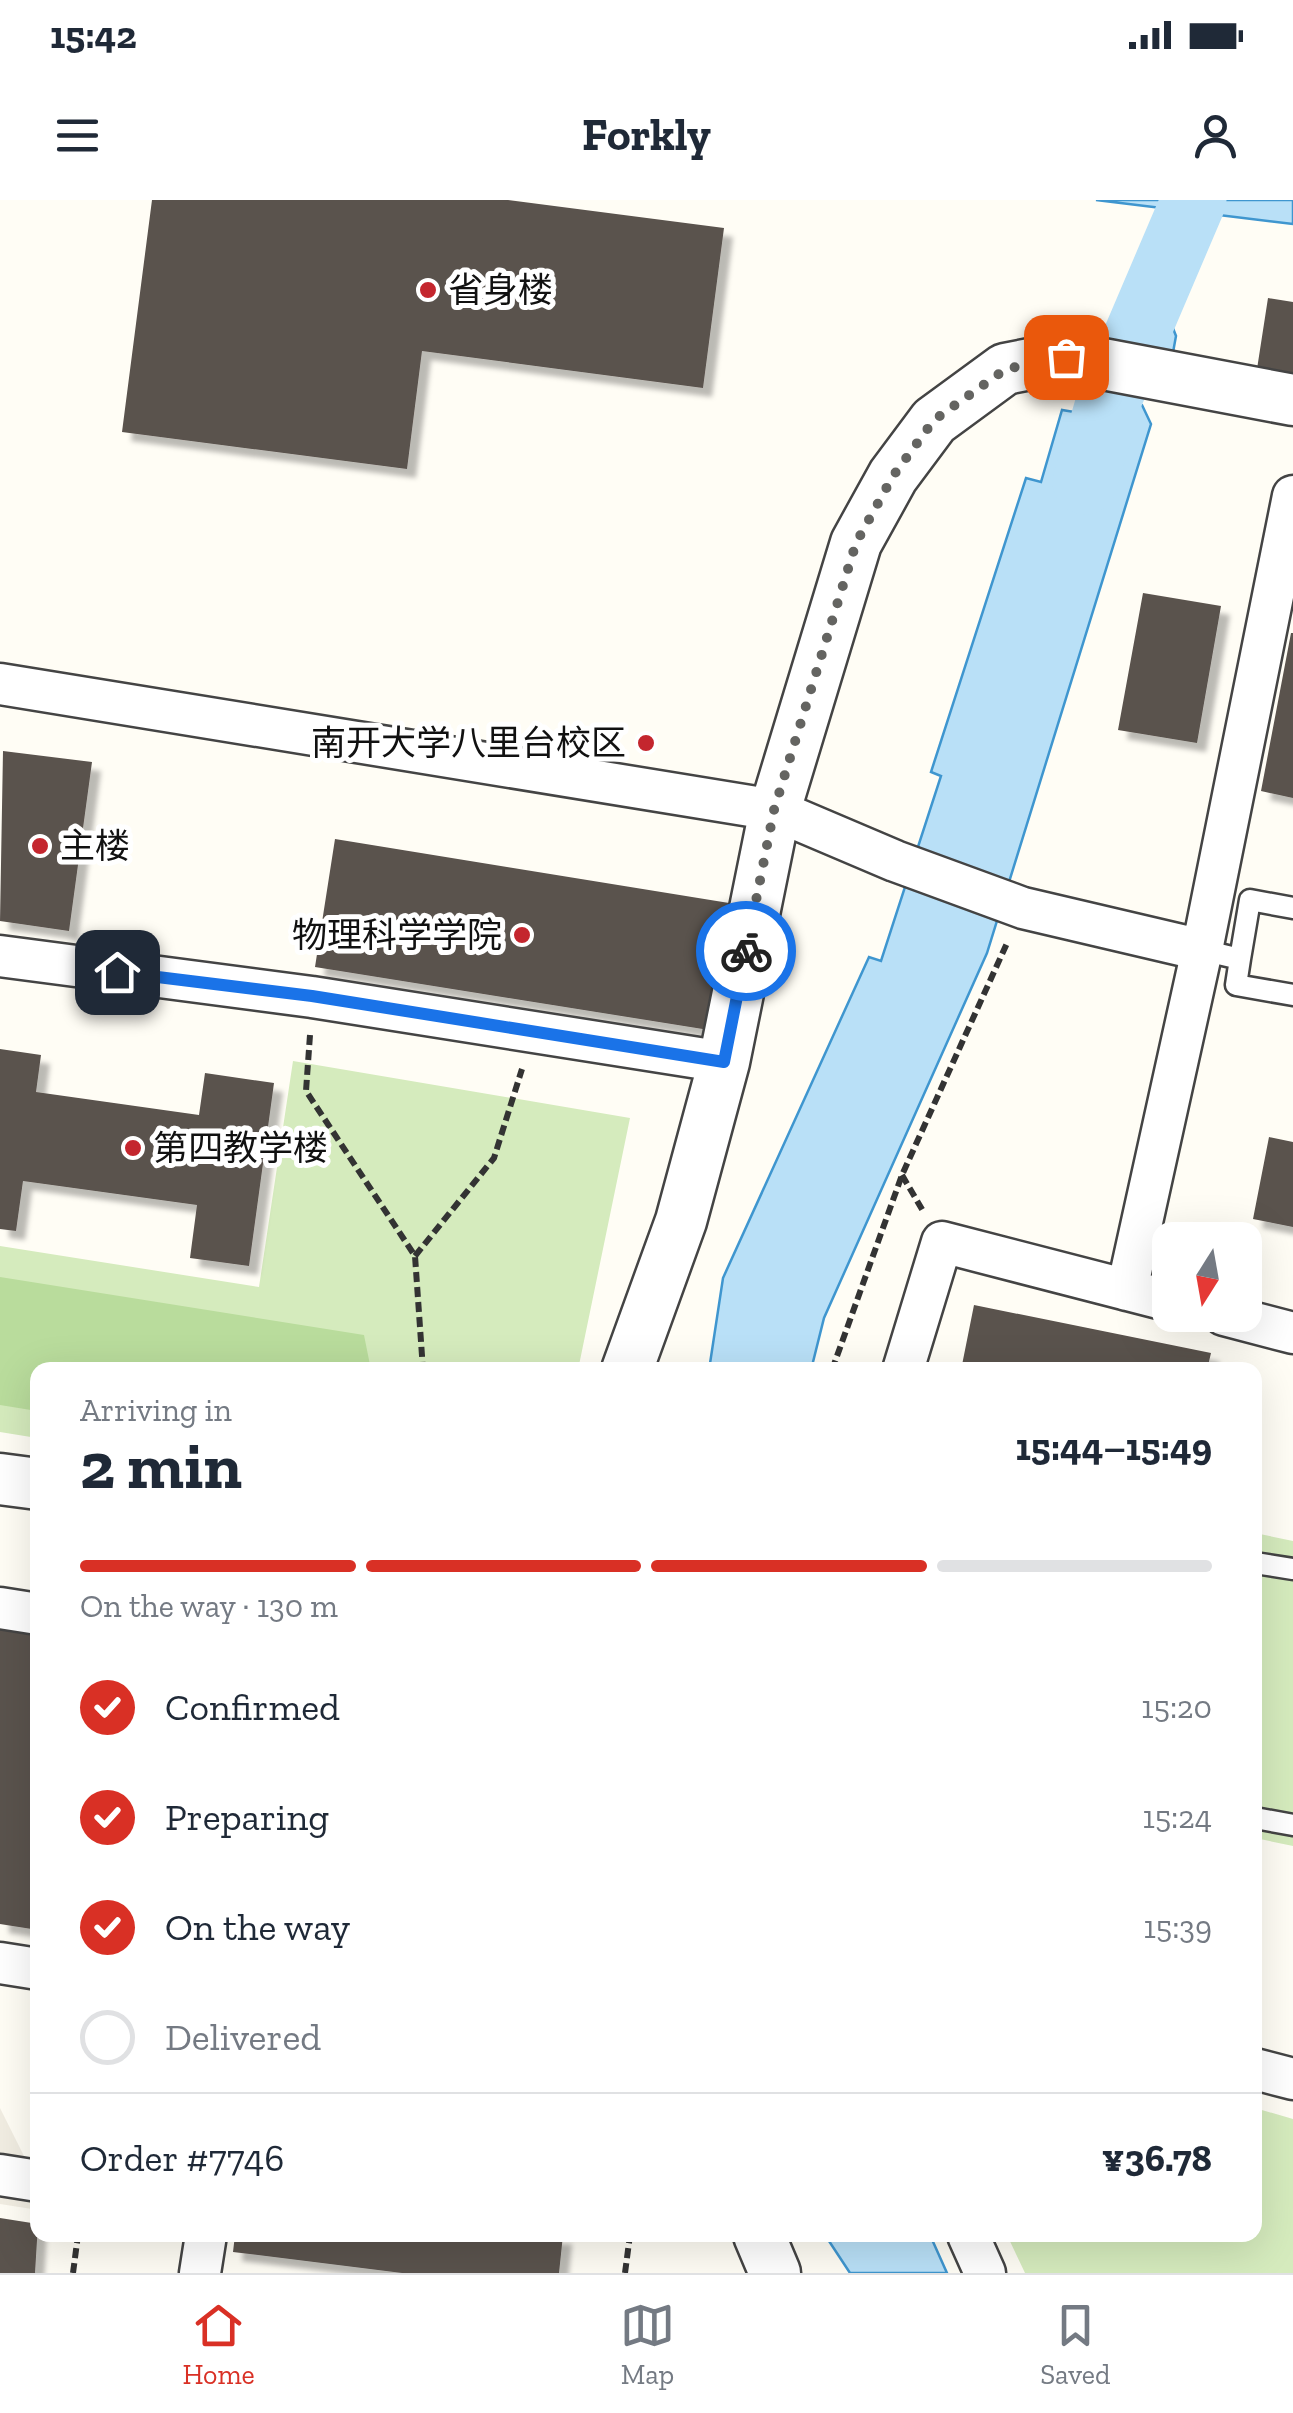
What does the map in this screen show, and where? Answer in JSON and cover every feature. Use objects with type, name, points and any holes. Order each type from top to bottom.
[{"type":"street","points":[[630,1362],[680,1220],[724,1062],[774,810],[856,543],[893,476],[934,420],[1006,369],[1066,357],[1293,400]]},
{"type":"street","points":[[1126,1290],[1221,955],[1293,496]]},
{"type":"street","points":[[0,684],[774,810],[895,862],[1023,908],[1221,955]]},
{"type":"street","points":[[0,956],[312,996],[724,1062]]},
{"type":"street","points":[[904,1362],[942,1242],[1152,1296]]},
{"type":"street","points":[[1262,1325],[1293,1333]]},
{"type":"street","points":[[0,1479],[30,1483]]},
{"type":"street","points":[[0,1608],[30,1613]]},
{"type":"street","points":[[0,1963],[30,1968]]},
{"type":"street","points":[[1262,2071],[1293,2079]]},
{"type":"street","points":[[0,2176],[30,2179]]},
{"type":"street","points":[[200,2273],[205,2242]]},
{"type":"street","points":[[762,2242],[775,2273]]},
{"type":"street","points":[[971,2242],[985,2273]]},
{"type":"lane","points":[[1293,908],[1250,900],[1221,955],[1236,985],[1293,995]]},
{"type":"lane","points":[[1262,1563],[1293,1569]]},
{"type":"lane","points":[[1262,1819],[1293,1825]]},
{"type":"path","points":[[835,1362],[902,1175],[1023,908]]},
{"type":"path","points":[[312,996],[306,1091],[415,1256],[423,1362]]},
{"type":"path","points":[[415,1256],[494,1158],[534,1032]]},
{"type":"path","points":[[73,2273],[77,2242]]},
{"type":"path","points":[[625,2273],[629,2242]]},
{"type":"green space","points":[[293,1061],[630,1118],[580,1362],[30,1362],[30,1437],[0,1432],[0,1246],[259,1287]]},
{"type":"green space","points":[[0,1277],[364,1335],[369,1362],[30,1362],[30,1410],[0,1405]]},
{"type":"green space","points":[[1262,1534],[1293,1541],[1293,1846],[1262,1839]]},
{"type":"green space","points":[[1262,2110],[1293,2119],[1293,2273],[1025,2273],[1010,2242],[1262,2242]]},
{"type":"shaded area","points":[[0,2108],[30,2168],[30,2209],[0,2204]]},
{"type":"water","points":[[1096,200],[1293,200],[1293,224]]},
{"type":"water","points":[[1140,305],[1165,308],[1176,336],[1172,358],[1114,346],[1125,318]]},
{"type":"water","points":[[1110,397],[1142,405],[1151,424],[987,953],[824,1318],[813,1362],[710,1362],[723,1278],[869,957],[881,961],[941,776],[931,772],[1026,478],[1041,482],[1062,410],[1074,412]]},
{"type":"water","points":[[830,2242],[933,2242],[947,2273],[850,2273]]},
{"type":"building","name":"省身楼","points":[[152,200],[508,200],[724,228],[703,388],[422,351],[407,469],[122,432]]},
{"type":"building","points":[[1268,298],[1293,302],[1293,374],[1257,369]]},
{"type":"building","points":[[1143,593],[1221,606],[1197,743],[1118,730]]},
{"type":"building","points":[[1293,633],[1293,798],[1261,791]]},
{"type":"building","name":"主楼","points":[[3,751],[92,762],[69,931],[0,921]]},
{"type":"building","name":"物理科学学院","points":[[335,839],[729,903],[709,1030],[315,967]]},
{"type":"building","name":"第四教学楼","points":[[0,1049],[41,1055],[36,1092],[199,1115],[205,1073],[274,1083],[249,1266],[190,1258],[197,1205],[23,1181],[16,1231],[0,1229]]},
{"type":"building","points":[[1269,1137],[1293,1142],[1293,1227],[1253,1219]]},
{"type":"building","points":[[974,1305],[1211,1353],[1209,1362],[963,1362]]},
{"type":"building","points":[[0,1624],[30,1629],[30,1929],[0,1924]]},
{"type":"building","points":[[0,2218],[30,2223],[30,2242],[37,2242],[35,2273],[0,2273]]},
{"type":"building","points":[[234,2242],[562,2242],[559,2273],[402,2273],[233,2252]]},
{"type":"waterway","points":[[1085,482],[1110,397],[1194,200]]},
{"type":"way so far","points":[[746,951],[774,810],[856,543],[893,476],[934,420],[1006,369],[1066,357]]},
{"type":"place","name":"省身楼","points":[[428,290]]},
{"type":"place","name":"南开大学八里台校区","points":[[646,743]]},
{"type":"place","name":"主楼","points":[[40,846]]},
{"type":"place","name":"物理科学学院","points":[[522,935]]},
{"type":"place","name":"第四教学楼","points":[[133,1148]]},
{"type":"route","points":[[117,972],[312,996],[724,1062],[746,951]]}]
